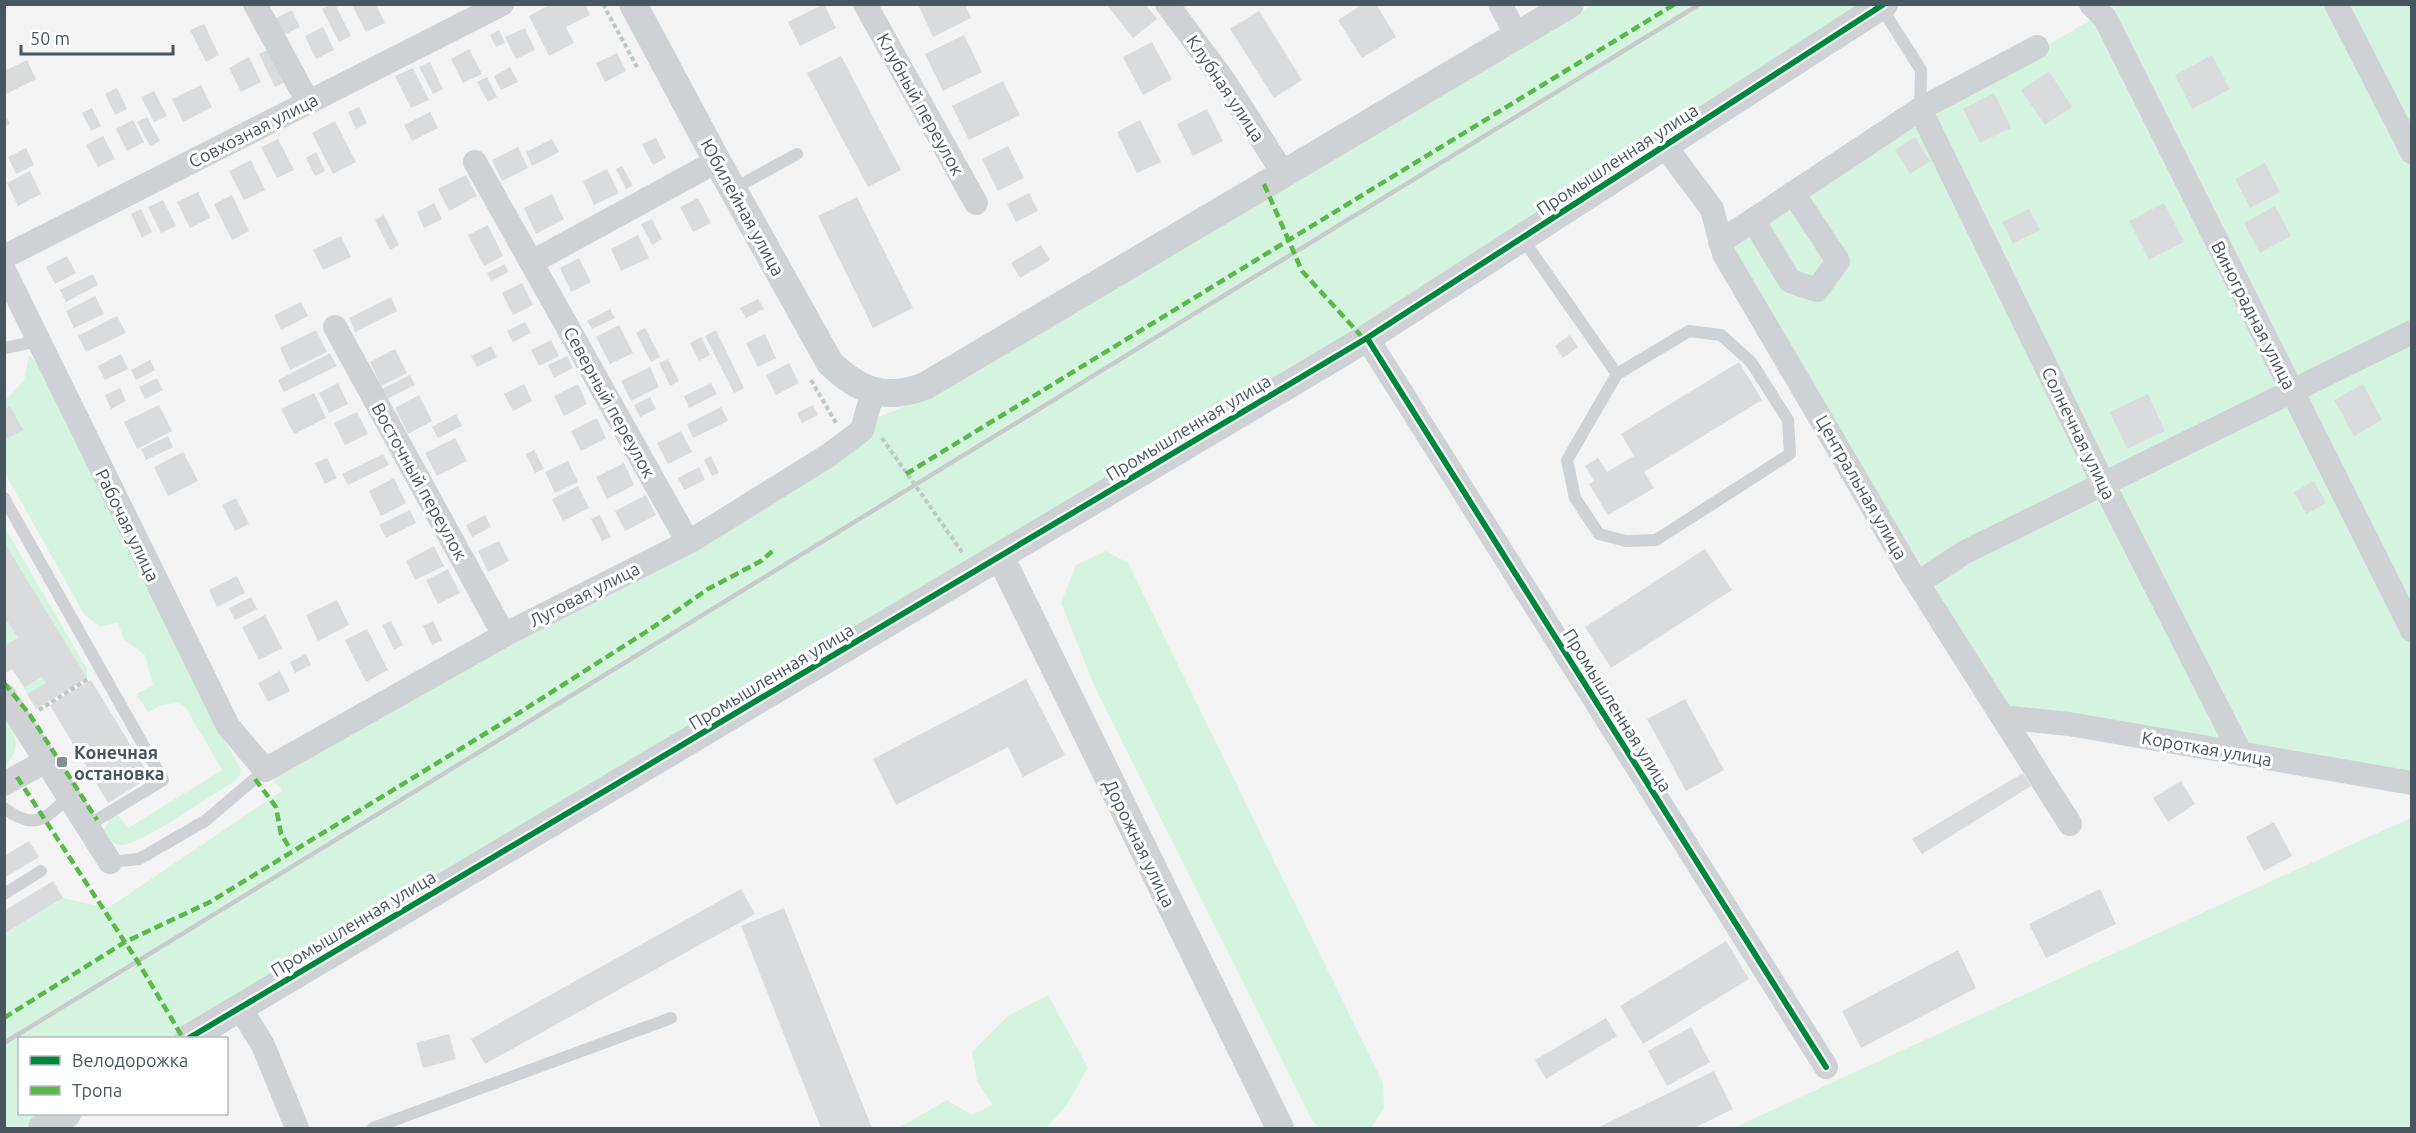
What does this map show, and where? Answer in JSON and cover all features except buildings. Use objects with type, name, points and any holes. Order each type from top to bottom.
[{"type":"street","points":[[255,4],[308,102]]},
{"type":"street","name":"Совхозная улица","points":[[4,257],[502,4]]},
{"type":"street","name":"Юбилейная улица","points":[[633,4],[717,161],[830,363],[847,379],[873,391]]},
{"type":"street","name":"Клубный переулок","points":[[865,4],[976,203]]},
{"type":"street","name":"Клубная улица","points":[[1167,4],[1225,82],[1283,173]]},
{"type":"street","points":[[1500,4],[1516,34]]},
{"type":"street","points":[[873,391],[900,393],[925,386],[1570,4]]},
{"type":"street","name":"Виноградная улица","points":[[2091,4],[2105,18],[2412,630]]},
{"type":"street","points":[[2336,4],[2412,152]]},
{"type":"street","name":"Промышленная улица","points":[[191,1037],[1367,338],[1882,6]]},
{"type":"street","points":[[1720,242],[1920,109],[2037,47]]},
{"type":"street","name":"Солнечная улица","points":[[1920,109],[2103,483],[2241,754]]},
{"type":"street","name":"Центральная улица","points":[[1665,146],[1712,209],[1724,255],[1918,583],[2070,824]]},
{"type":"street","points":[[532,262],[717,161]]},
{"type":"street","name":"Северный переулок","points":[[475,162],[688,542]]},
{"type":"street","points":[[1753,220],[1790,281],[1816,290],[1838,261],[1793,193]]},
{"type":"street","name":"Рабочая улица","points":[[4,270],[228,726],[265,770]]},
{"type":"street","name":"Восточный переулок","points":[[335,327],[504,635]]},
{"type":"street","points":[[1918,583],[1965,552],[2412,332]]},
{"type":"street","name":"Промышленная улица","points":[[1367,338],[1826,1067]]},
{"type":"street","name":"Луговая улица","points":[[265,770],[504,635],[688,542],[829,454],[862,430],[873,391]]},
{"type":"street","name":"Дорожная улица","points":[[1000,558],[1280,1128]]},
{"type":"street","points":[[4,695],[110,862]]},
{"type":"street","name":"Короткая улица","points":[[2002,717],[2069,724],[2412,783]]},
{"type":"street","points":[[4,784],[46,761]]},
{"type":"street","points":[[240,1008],[263,1045],[297,1128]]},
{"type":"street","points":[[42,1128],[64,1115]]},
{"type":"lane","points":[[1882,6],[1921,70],[1920,109]]},
{"type":"lane","points":[[733,189],[797,154]]},
{"type":"lane","points":[[1522,238],[1617,374]]},
{"type":"lane","points":[[1689,331],[1721,335],[1751,362],[1788,420],[1790,454],[1656,540],[1626,541],[1599,534],[1575,498],[1567,460],[1617,374],[1689,331]]},
{"type":"lane","points":[[4,348],[39,341]]},
{"type":"lane","points":[[4,498],[163,780],[87,826]]},
{"type":"lane","points":[[110,862],[139,859],[205,821],[265,770]]},
{"type":"lane","points":[[4,808],[18,818],[32,822],[47,816],[68,796]]},
{"type":"lane","points":[[4,894],[41,871]]},
{"type":"lane","points":[[373,1128],[671,1018]]},
{"type":"path","points":[[876,429],[976,572]]},
{"type":"path","points":[[30,716],[102,671]]},
{"type":"green space","points":[[1592,5],[1865,5],[1144,464],[174,1037],[18,1037],[18,1115],[44,1115],[22,1128],[5,1128],[5,934],[63,898],[108,908],[282,791],[271,777],[871,420],[926,398]]},
{"type":"green space","points":[[2116,5],[2411,5],[2411,780],[2009,711],[1723,236]]},
{"type":"green space","points":[[29,355],[42,369],[219,730],[241,770],[239,777],[231,784],[143,838],[120,845],[110,840],[103,831],[111,816],[117,814],[128,828],[222,770],[186,708],[178,703],[161,705],[148,712],[136,694],[153,685],[145,655],[124,640],[118,622],[100,627],[84,614],[5,473],[4,402],[24,380]]},
{"type":"green space","points":[[4,526],[87,669],[87,678],[36,709],[13,669],[5,673]]},
{"type":"green space","points":[[1106,551],[1128,563],[1383,1083],[1384,1109],[1371,1128],[1319,1128],[1312,1120],[1094,685],[1061,603],[1076,565]]},
{"type":"green space","points":[[5,714],[16,740],[16,747],[5,766]]},
{"type":"green space","points":[[2411,818],[2411,1128],[1733,1128],[2337,851]]},
{"type":"green space","points":[[1048,995],[1088,1068],[1066,1106],[1046,1128],[898,1128],[947,1100],[972,1115],[993,1105],[977,1081],[972,1052],[1008,1016]]},
{"type":"railway","points":[[4,1043],[1700,4]]},
{"type":"marked path","points":[[906,474],[1675,4]]},
{"type":"marked path","points":[[1264,184],[1302,271],[1364,339]]},
{"type":"marked path","points":[[4,1018],[125,942],[210,902],[514,716],[649,630],[708,589],[761,561],[775,549]]},
{"type":"marked path","points":[[4,683],[30,715],[97,820]]},
{"type":"marked path","points":[[17,777],[138,962],[182,1037]]},
{"type":"marked path","points":[[255,779],[276,807],[281,834],[291,850]]},
{"type":"cycle path","points":[[191,1037],[1367,338],[1884,4]]},
{"type":"cycle path","points":[[1367,338],[1826,1067]]},
{"type":"place","name":"Конечная остановка","points":[[62,762]]}]
